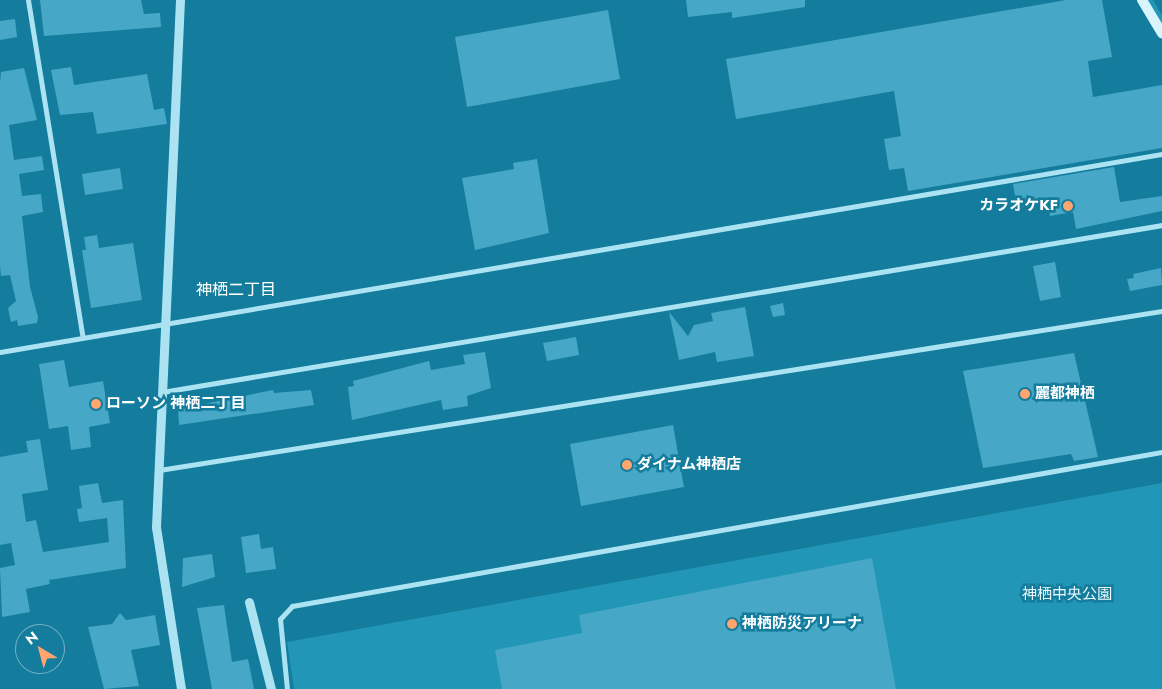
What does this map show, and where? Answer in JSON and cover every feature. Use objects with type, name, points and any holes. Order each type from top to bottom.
[{"type":"main road","points":[[1142,0],[1162,33]]},
{"type":"street","points":[[28,0],[83,338]]},
{"type":"street","points":[[180,0],[156,527],[181,689]]},
{"type":"street","points":[[0,352],[166,322],[1162,154]]},
{"type":"street","points":[[162,392],[1162,225]]},
{"type":"street","points":[[159,470],[1162,311]]},
{"type":"street","points":[[287,689],[280,619],[292,606],[1162,452]]},
{"type":"street","points":[[249,602],[271,689]]},
{"type":"green space","points":[[1142,0],[1153,0],[1162,15],[1162,33]]},
{"type":"green space","name":"神栖中央公園","points":[[1162,483],[1162,689],[294,689],[287,642]]},
{"type":"building","points":[[40,0],[141,0],[144,14],[160,13],[161,27],[44,36]]},
{"type":"building","points":[[686,0],[805,0],[805,7],[732,18],[732,12],[688,17]]},
{"type":"building","points":[[1066,0],[1102,0],[1112,57],[1088,61],[1093,97],[1162,85],[1162,148],[908,191],[904,168],[889,170],[884,139],[901,136],[894,91],[736,119],[726,59]]},
{"type":"building","points":[[608,10],[620,79],[467,107],[455,37]]},
{"type":"building","points":[[15,19],[17,37],[0,40],[0,21]]},
{"type":"building","points":[[71,67],[74,85],[147,74],[154,110],[164,108],[167,124],[97,134],[93,112],[60,115],[51,70]]},
{"type":"building","points":[[24,68],[37,120],[9,125],[14,160],[42,156],[44,170],[19,174],[22,196],[41,194],[43,212],[22,216],[30,287],[38,317],[37,323],[18,326],[17,320],[11,322],[8,308],[16,301],[10,275],[1,276],[0,266],[0,83],[1,72]]},
{"type":"building","points":[[537,159],[549,233],[475,250],[462,178],[514,169],[513,163]]},
{"type":"building","points":[[1114,167],[1120,202],[1162,196],[1162,211],[1076,229],[1073,212],[1050,216],[1048,203],[1017,208],[1013,184]]},
{"type":"building","points":[[120,168],[123,189],[85,195],[82,174]]},
{"type":"building","points":[[97,235],[99,248],[133,243],[142,300],[91,308],[82,250],[86,250],[84,237]]},
{"type":"building","points":[[1055,262],[1061,297],[1040,301],[1033,266]]},
{"type":"building","points":[[1161,268],[1162,285],[1130,291],[1127,279],[1134,278],[1133,274]]},
{"type":"building","points":[[783,303],[785,315],[773,317],[770,306]]},
{"type":"building","points":[[745,307],[754,356],[717,362],[715,352],[679,360],[669,312],[688,336],[694,325],[713,321],[711,313]]},
{"type":"building","points":[[576,337],[579,355],[547,361],[543,343]]},
{"type":"building","points":[[485,352],[491,388],[467,396],[468,406],[443,410],[441,400],[352,420],[348,387],[354,386],[353,381],[429,361],[431,370],[465,364],[463,355]]},
{"type":"building","name":"麗都神栖","points":[[1074,353],[1098,457],[1074,461],[1071,454],[983,468],[963,371]]},
{"type":"building","points":[[64,360],[69,387],[103,381],[110,423],[89,427],[91,447],[71,450],[68,426],[49,429],[39,364]]},
{"type":"building","points":[[273,390],[274,393],[311,390],[314,405],[179,425],[178,409]]},
{"type":"building","name":"ダイナム神栖店","points":[[673,425],[684,487],[581,506],[570,444]]},
{"type":"building","points":[[40,439],[48,490],[22,494],[26,522],[36,520],[43,552],[109,542],[107,518],[79,522],[77,509],[82,508],[79,486],[98,483],[102,503],[123,500],[126,568],[49,580],[50,584],[26,589],[30,612],[2,617],[0,568],[15,565],[11,543],[0,545],[0,457],[28,452],[26,441]]},
{"type":"building","points":[[259,534],[261,549],[273,547],[276,569],[246,573],[241,537]]},
{"type":"building","points":[[212,554],[215,577],[182,587],[183,558]]},
{"type":"building","name":"神栖防災アリーナ","points":[[872,558],[896,689],[502,689],[495,650],[582,633],[579,615]]},
{"type":"building","points":[[224,605],[232,662],[248,659],[254,689],[212,689],[197,608]]},
{"type":"building","points":[[120,613],[126,620],[155,615],[160,645],[131,650],[139,686],[104,689],[88,627],[112,624]]},
{"type":"place","name":"カラオケKF","points":[[1068,206]]},
{"type":"place","name":"麗都神栖","points":[[1025,394]]},
{"type":"place","name":"ローソン 神栖二丁目","points":[[96,404]]},
{"type":"place","name":"ダイナム神栖店","points":[[627,465]]},
{"type":"place","name":"神栖防災アリーナ","points":[[732,624]]},
{"type":"district","name":"神栖二丁目","points":[[236,290]]}]
